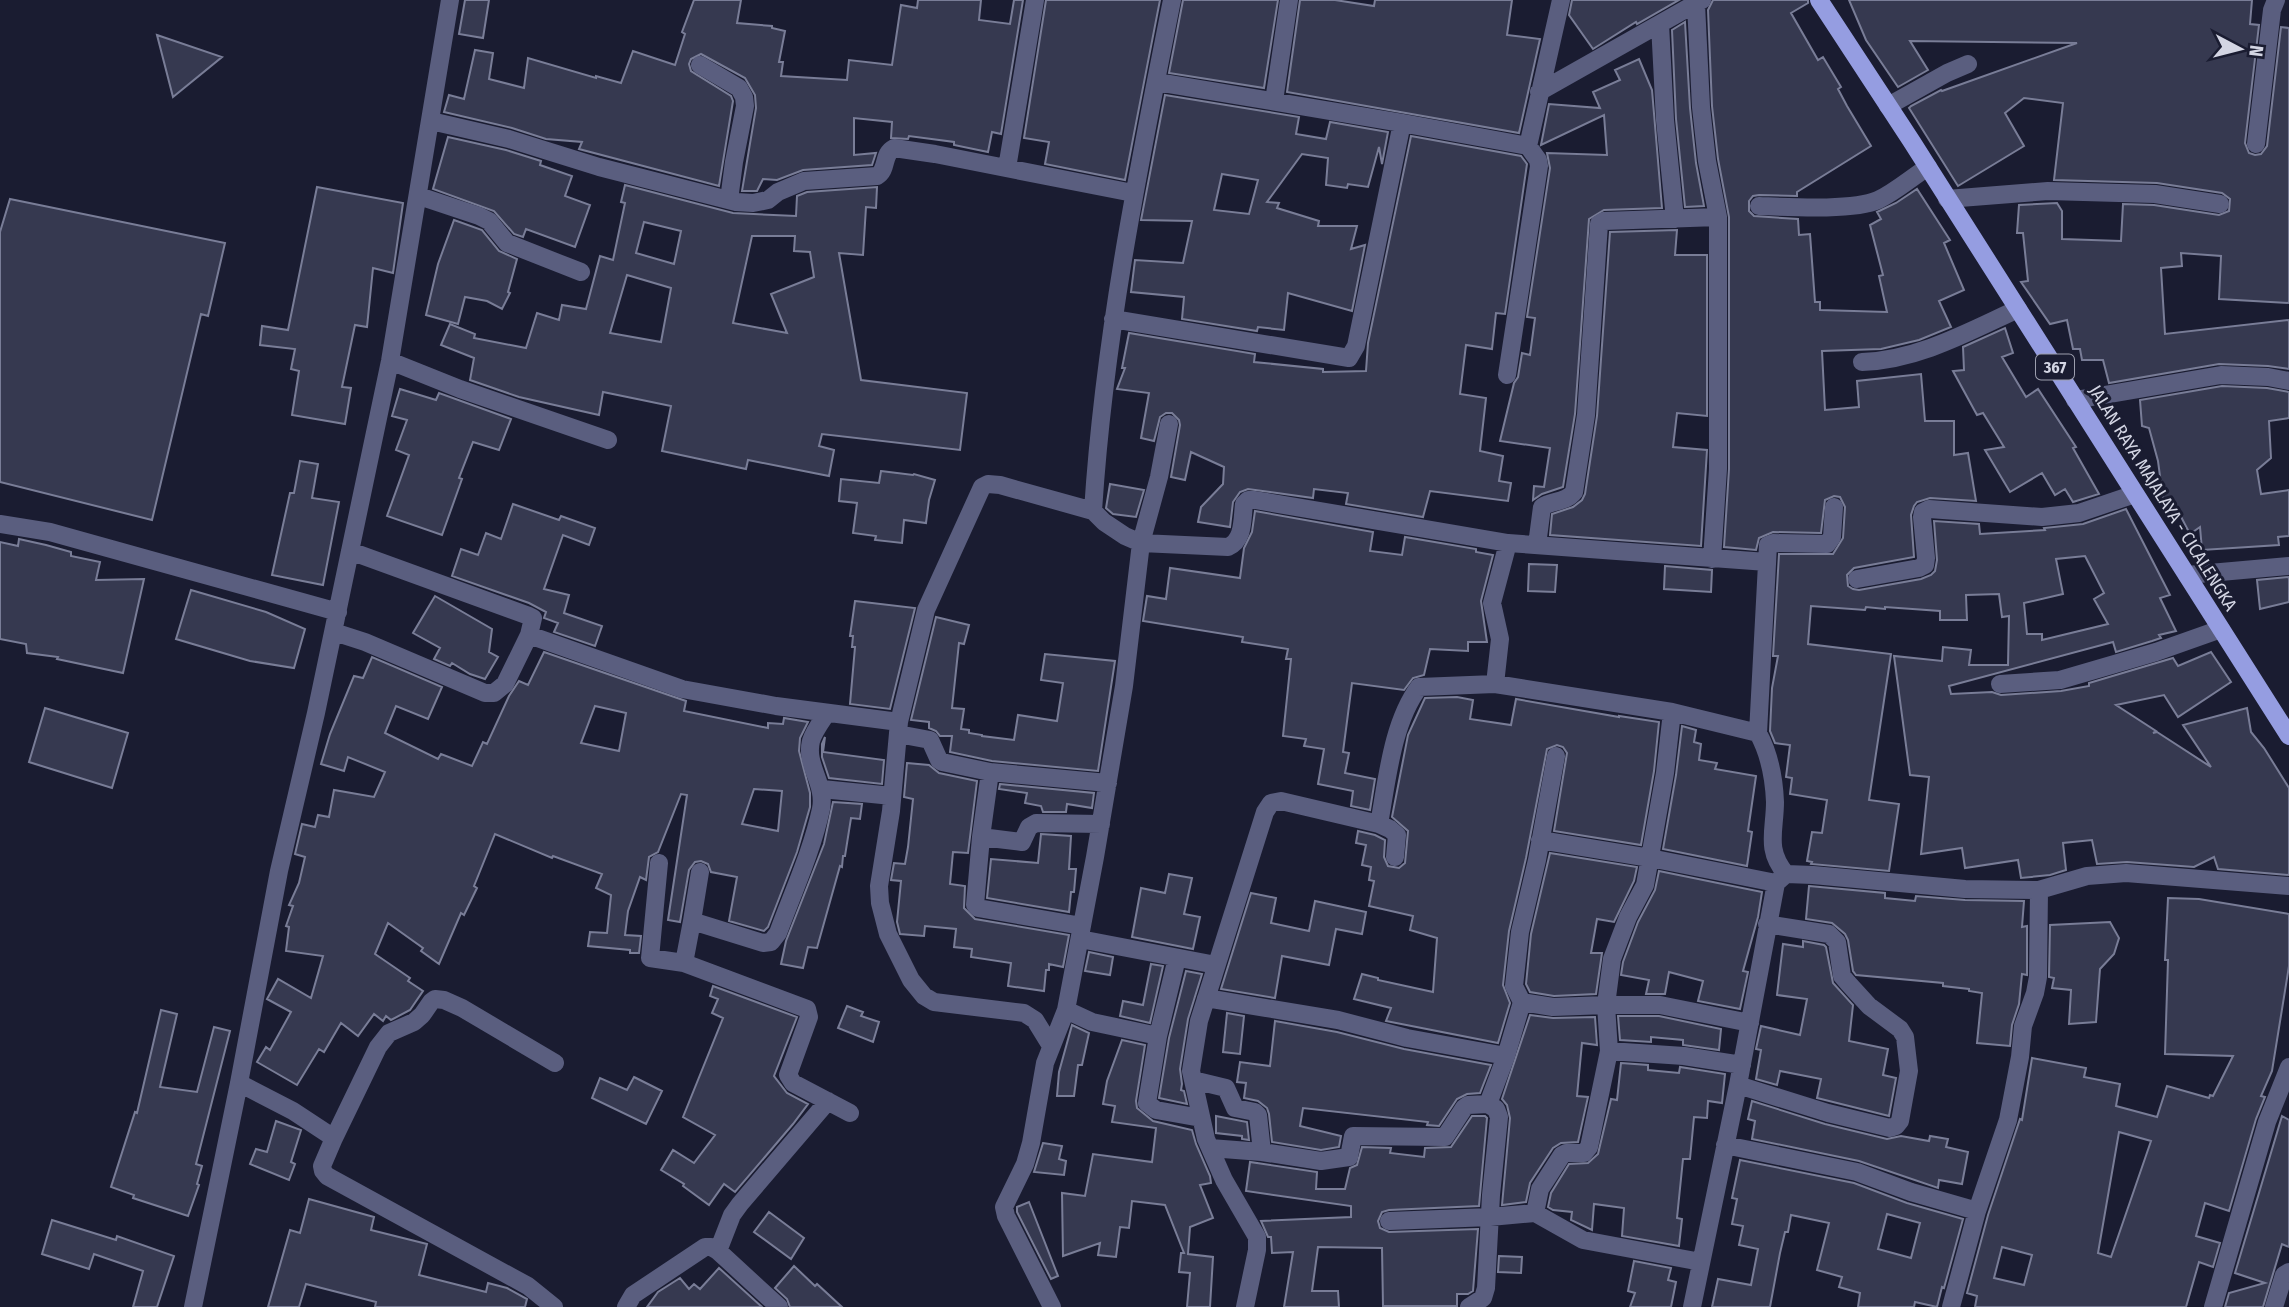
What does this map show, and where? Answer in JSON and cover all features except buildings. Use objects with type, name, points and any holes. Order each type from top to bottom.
[{"type":"main road","name":"JALAN RAYA MAJALAYA - CICALENGKA","points":[[1819,0],[2289,736]]},
{"type":"street","points":[[193,1307],[279,871],[334,632],[390,361],[450,0]]},
{"type":"street","points":[[1007,169],[1035,0]]},
{"type":"street","points":[[1093,511],[1113,319],[1133,193],[1172,0]]},
{"type":"street","points":[[1273,101],[1289,0]]},
{"type":"street","points":[[1528,146],[1561,0]]},
{"type":"street","points":[[2256,144],[2272,10],[2276,0]]},
{"type":"street","points":[[1539,92],[1699,2],[1701,107],[1707,161],[1718,217],[1718,469],[1712,559]]},
{"type":"street","points":[[1660,24],[1665,120],[1675,219]]},
{"type":"street","points":[[1888,106],[1968,64]]},
{"type":"street","points":[[699,65],[739,88],[744,97],[745,106],[729,200]]},
{"type":"street","points":[[1157,82],[1528,146],[1539,166],[1507,375]]},
{"type":"street","points":[[430,121],[509,139],[599,167],[729,200],[753,203],[768,200],[778,192],[804,181],[877,176],[883,170],[887,154],[894,148],[1133,193]]},
{"type":"street","points":[[1113,319],[1349,358],[1356,346],[1402,123]]},
{"type":"street","points":[[1759,206],[1867,204],[1878,200],[1928,167]]},
{"type":"street","points":[[1947,199],[2048,191],[2155,194],[2220,204]]},
{"type":"street","points":[[419,196],[479,216],[489,221],[507,243],[581,272]]},
{"type":"street","points":[[1538,545],[1542,507],[1568,499],[1574,492],[1586,415],[1599,224],[1604,220],[1718,217]]},
{"type":"street","points":[[1862,362],[1886,361],[1911,355],[2018,309]]},
{"type":"street","points":[[390,361],[460,389],[608,440]]},
{"type":"street","points":[[2075,400],[2221,375],[2268,377],[2289,381]]},
{"type":"street","points":[[1052,1307],[1003,1209],[1025,1164],[1045,1063],[1066,1010],[1124,686],[1141,543],[1159,477],[1169,424]]},
{"type":"street","points":[[1051,1046],[1035,1020],[1024,1013],[934,1002],[924,996],[911,980],[888,934],[880,903],[879,886],[899,728],[926,610],[982,487],[988,484],[1000,485],[1093,511],[1114,529],[1141,543],[1228,547],[1240,538],[1244,504],[1248,500],[1255,500],[1508,543],[1767,562]]},
{"type":"street","points":[[1857,579],[1925,565],[1922,517],[1923,512],[1929,509],[2042,517],[2079,513],[2136,494]]},
{"type":"street","points":[[1692,1307],[1738,1085],[1767,924],[1782,879],[1776,862],[1773,837],[1775,804],[1772,770],[1766,747],[1758,733],[1768,545],[1773,542],[1827,544],[1832,537],[1834,507]]},
{"type":"street","points":[[0,524],[50,532],[338,612]]},
{"type":"street","points":[[1495,684],[1501,651],[1492,603],[1508,543]]},
{"type":"street","points":[[334,632],[365,642],[485,693],[494,693],[505,684],[529,635],[533,618],[350,551]]},
{"type":"street","points":[[2187,575],[2289,566]]},
{"type":"street","points":[[2000,684],[2060,681],[2221,629]]},
{"type":"street","points":[[529,635],[682,689],[899,728],[930,740],[942,762],[990,772],[1108,783]]},
{"type":"street","points":[[1379,824],[1394,744],[1412,696],[1419,687],[1495,684],[1672,712],[1758,733]]},
{"type":"street","points":[[1535,1213],[1540,1189],[1562,1155],[1584,1153],[1589,1147],[1609,1051],[1606,1004],[1612,960],[1628,917],[1645,885],[1665,773],[1672,712]]},
{"type":"street","points":[[692,921],[763,943],[774,939],[805,859],[821,808],[822,789],[810,754],[814,732],[827,713]]},
{"type":"street","points":[[1488,1104],[1522,1002],[1514,986],[1520,932],[1556,756]]},
{"type":"street","points":[[990,772],[974,902],[978,908],[1177,958],[1216,965]]},
{"type":"street","points":[[822,789],[892,796]]},
{"type":"street","points":[[1245,1307],[1257,1250],[1257,1237],[1224,1180],[1206,1139],[1191,1071],[1199,1021],[1265,812],[1271,803],[1281,801],[1379,824],[1397,835],[1395,857]]},
{"type":"street","points":[[981,836],[1022,842],[1026,839],[1029,827],[1036,823],[1101,824]]},
{"type":"street","points":[[1540,840],[1782,879],[1814,875],[1965,889],[2039,890],[2087,876],[2126,873],[2289,886]]},
{"type":"street","points":[[659,863],[650,958],[684,964],[807,1009],[809,1017],[788,1075],[793,1083],[850,1113]]},
{"type":"street","points":[[684,964],[699,872]]},
{"type":"street","points":[[1951,1307],[1977,1211],[2008,1120],[2023,1026],[2035,993],[2038,977],[2039,890]]},
{"type":"street","points":[[1738,1085],[1828,1113],[1890,1128],[1900,1121],[1909,1071],[1905,1037],[1900,1029],[1869,1006],[1842,976],[1836,942],[1829,934],[1767,924]]},
{"type":"street","points":[[1177,958],[1158,1036],[1147,1103],[1156,1110],[1201,1118]]},
{"type":"street","points":[[1206,998],[1338,1020],[1407,1038],[1506,1056]]},
{"type":"street","points":[[554,1307],[528,1286],[327,1175],[322,1167],[378,1047],[389,1033],[414,1022],[435,999],[462,1008],[555,1063]]},
{"type":"street","points":[[1522,1002],[1553,1007],[1660,1005],[1750,1023]]},
{"type":"street","points":[[1066,1010],[1092,1022],[1158,1036]]},
{"type":"street","points":[[1609,1051],[1684,1056],[1741,1065]]},
{"type":"street","points":[[2213,1307],[2267,1122],[2289,1067]]},
{"type":"street","points":[[1193,1080],[1226,1088],[1235,1108],[1258,1115],[1262,1152]]},
{"type":"street","points":[[239,1083],[293,1111],[334,1138]]},
{"type":"street","points":[[718,1251],[732,1215],[740,1203],[828,1101]]},
{"type":"street","points":[[1210,1148],[1321,1161],[1349,1157],[1353,1136],[1445,1137],[1464,1108],[1468,1105],[1488,1104],[1496,1109],[1499,1117],[1486,1289],[1483,1298],[1469,1307]]},
{"type":"street","points":[[1725,1145],[1857,1172],[1911,1192],[1977,1211]]},
{"type":"street","points":[[1389,1221],[1535,1213],[1583,1240],[1701,1262]]},
{"type":"street","points":[[626,1307],[633,1294],[701,1248],[711,1247],[779,1307]]},
{"type":"street","points":[[2274,1307],[2284,1275],[2289,1272]]}]
